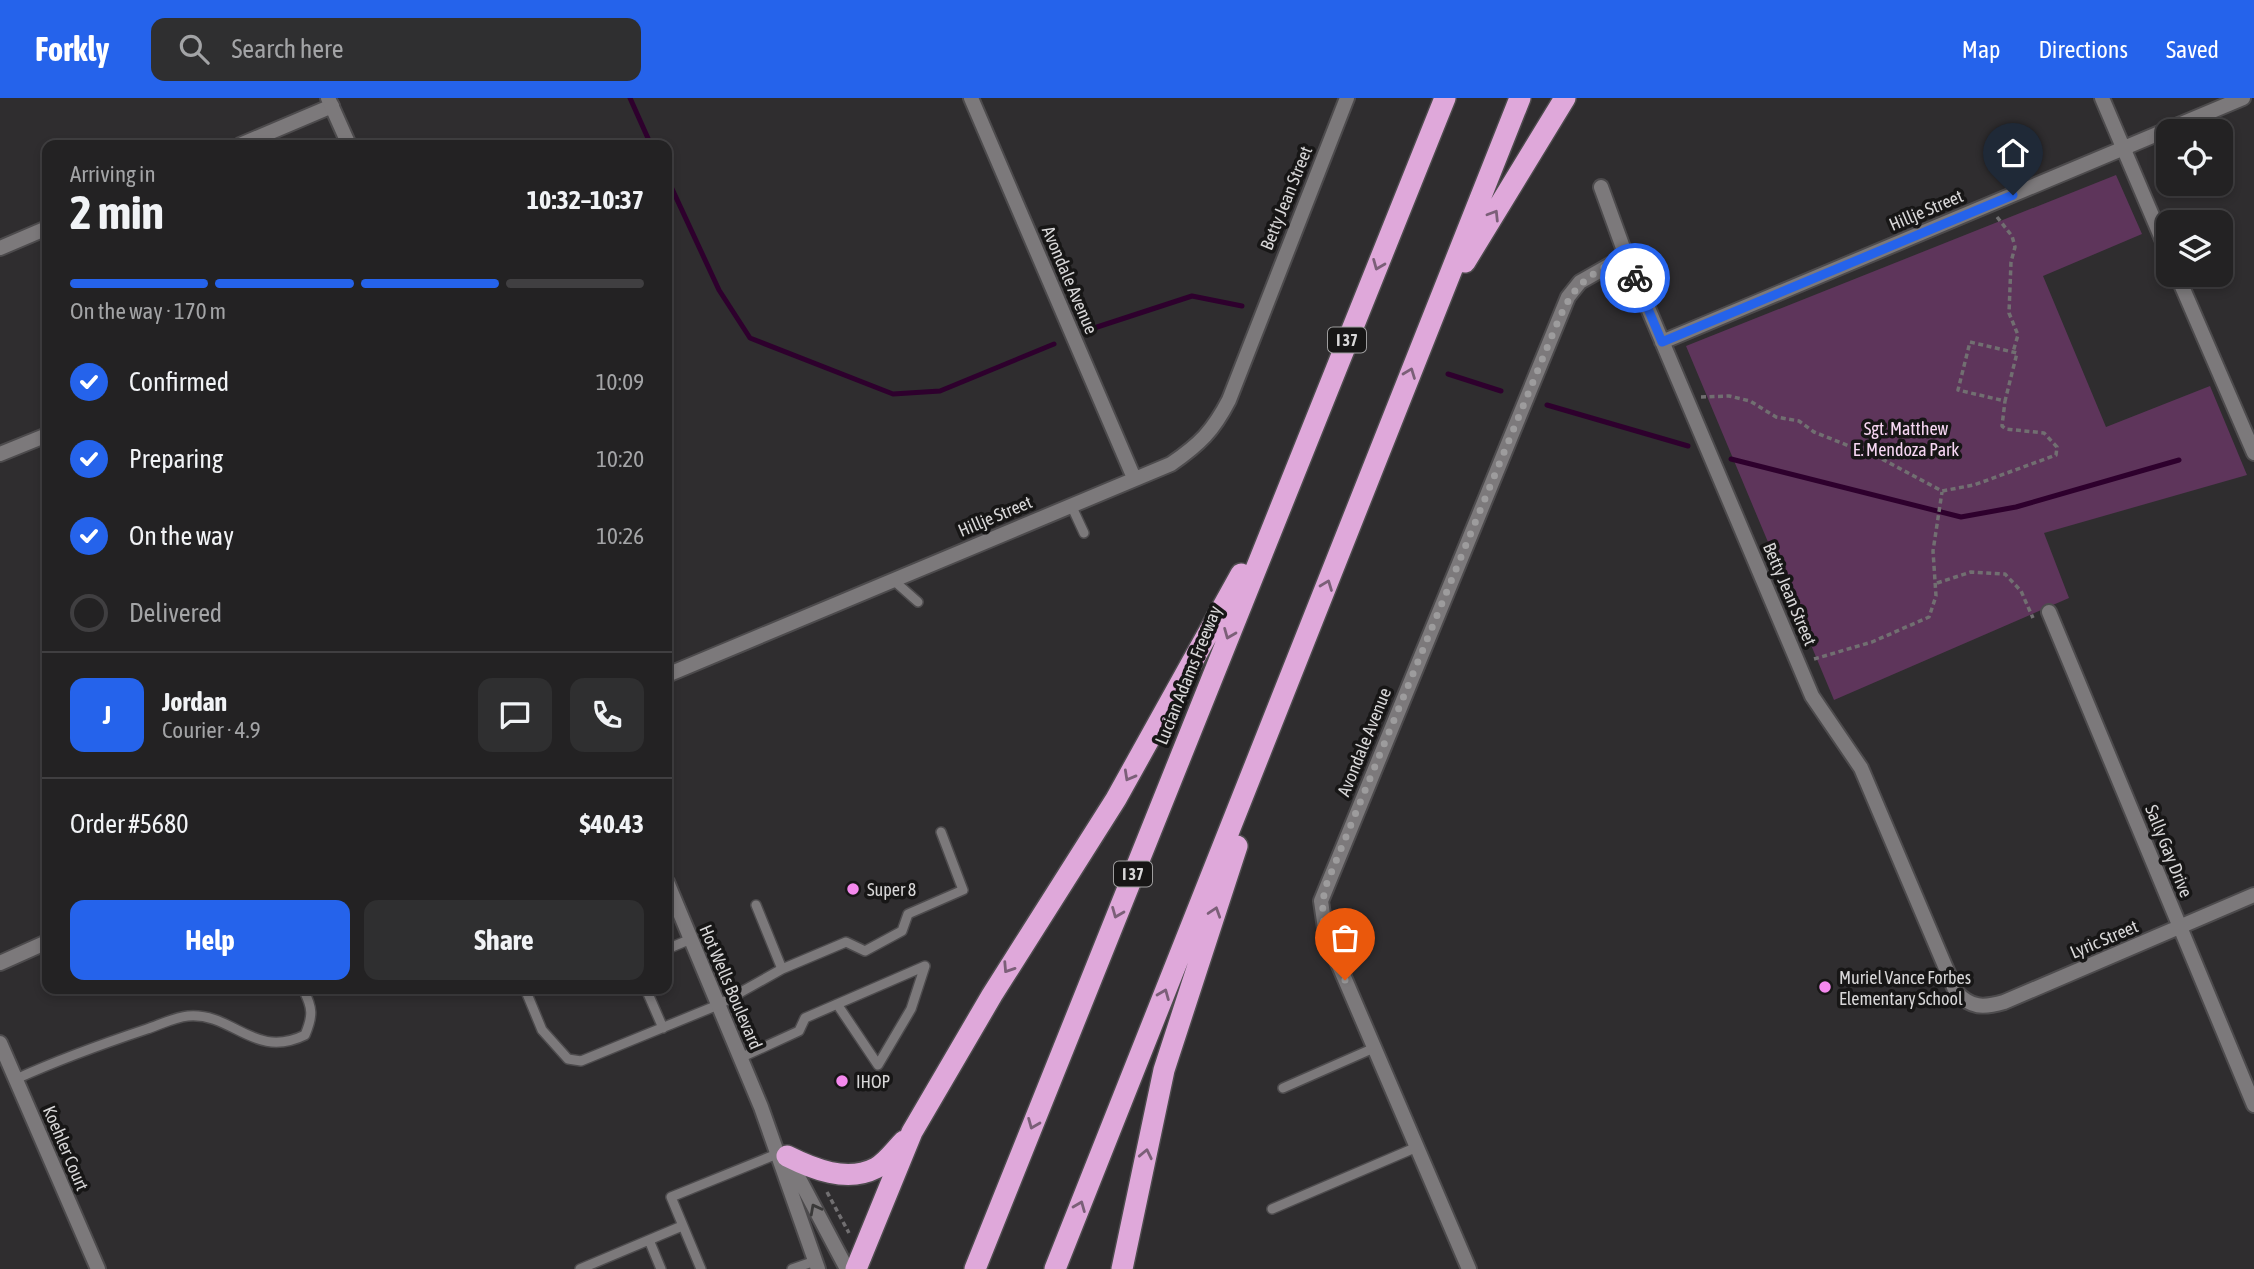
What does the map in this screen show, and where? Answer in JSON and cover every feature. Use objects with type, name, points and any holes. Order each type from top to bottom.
[{"type":"highway","points":[[1404,202],[1438,98]]},
{"type":"highway","name":"Lucian Adams Freeway","points":[[975,1269],[1445,98]]},
{"type":"highway","points":[[1055,1269],[1520,98]]},
{"type":"highway","points":[[1432,315],[1565,98]]},
{"type":"highway","points":[[856,1269],[912,1132],[992,995],[1116,799],[1291,479]]},
{"type":"highway","points":[[1122,1269],[1164,1070],[1302,648]]},
{"type":"highway","points":[[782,1155],[818,1169],[855,1175],[878,1168],[912,1132]]},
{"type":"street","name":"Avondale Avenue","points":[[971,98],[1134,478]]},
{"type":"street","name":"Betty Jean Street","points":[[1261,312],[1347,98]]},
{"type":"street","points":[[2102,98],[2156,225]]},
{"type":"street","name":"Hillje Street","points":[[1662,342],[2244,98]]},
{"type":"street","points":[[250,140],[330,102],[347,140]]},
{"type":"street","name":"Betty Jean Street","points":[[1601,187],[1626,256],[1798,663],[1819,708],[1843,737],[1861,768],[1956,992],[1966,1003]]},
{"type":"street","points":[[0,248],[42,230]]},
{"type":"street","name":"Avondale Avenue","points":[[1469,1269],[1326,935],[1321,901],[1568,297],[1580,282],[1626,256]]},
{"type":"street","points":[[2182,287],[2254,453]]},
{"type":"street","name":"Hillje Street","points":[[672,673],[1171,464],[1196,447],[1214,429],[1229,400],[1261,312]]},
{"type":"street","points":[[0,454],[42,437]]},
{"type":"street","name":"Sally Gay Drive","points":[[2049,612],[2254,1105]]},
{"type":"street","name":"Hot Wells Boulevard","points":[[672,894],[782,1155],[817,1265]]},
{"type":"street","name":"Lyric Street","points":[[1966,1003],[1983,1006],[2004,1002],[2254,895]]},
{"type":"street","points":[[0,962],[42,944]]},
{"type":"street","name":"Koehler Court","points":[[0,1043],[98,1269]]},
{"type":"street","name":"Hot Wells Boulevard","points":[[782,1155],[847,1269]]},
{"type":"lane","points":[[1071,505],[1084,533]]},
{"type":"lane","points":[[892,579],[919,602]]},
{"type":"lane","points":[[527,994],[542,1030],[568,1059],[581,1061],[718,1005],[782,969],[846,942],[865,951],[902,931],[908,914],[963,890],[941,832]]},
{"type":"lane","points":[[756,905],[782,969]]},
{"type":"lane","points":[[672,947],[691,939]]},
{"type":"lane","points":[[740,1058],[799,1031],[805,1018],[836,1004],[925,966],[911,1009],[878,1065],[836,1004]]},
{"type":"lane","points":[[16,1079],[119,1038],[188,1016],[213,1019],[259,1041],[288,1044],[305,1035],[312,1018],[312,1006],[306,994]]},
{"type":"lane","points":[[648,994],[663,1028]]},
{"type":"lane","points":[[1283,1088],[1374,1048]]},
{"type":"lane","points":[[1272,1209],[1416,1147]]},
{"type":"lane","points":[[701,1269],[671,1197],[782,1155]]},
{"type":"lane","points":[[580,1269],[682,1226]]},
{"type":"lane","points":[[649,1240],[661,1269]]},
{"type":"lane","points":[[792,1269],[817,1265]]},
{"type":"path","points":[[1991,204],[2001,226],[2015,241],[2009,313],[2018,335],[2013,352]]},
{"type":"path","points":[[1685,398],[1729,396],[1750,401],[1776,417],[1799,421],[1814,432],[1882,459],[1942,491],[1974,485],[2056,455],[2057,447],[2045,433],[2010,430],[2002,426],[2017,353],[1970,342],[1958,390],[2005,401]]},
{"type":"path","points":[[1798,663],[1872,642],[1924,622],[1936,596],[1933,551],[1942,491]]},
{"type":"path","points":[[1937,583],[1971,572],[2005,574],[2021,591],[2033,619],[2049,612]]},
{"type":"path","points":[[828,1184],[825,1189],[849,1233]]},
{"type":"green space","name":"Sgt. Matthew E. Mendoza Park","points":[[2116,175],[2142,234],[2043,276],[2106,427],[2210,386],[2247,475],[2044,533],[2069,598],[1834,700],[1686,346]]},
{"type":"waterway","points":[[630,98],[649,140]]},
{"type":"waterway","points":[[672,189],[719,290],[750,338],[893,394],[940,391],[1054,344]]},
{"type":"waterway","points":[[1088,330],[1192,296],[1242,306]]},
{"type":"waterway","points":[[1448,374],[1501,391]]},
{"type":"waterway","points":[[1547,405],[1688,446]]},
{"type":"waterway","points":[[1731,459],[1961,517],[2016,507],[2179,460]]},
{"type":"way so far","points":[[1345,980],[1326,935],[1321,917],[1321,901],[1568,297],[1580,282],[1626,256],[1635,278]]},
{"type":"place","name":"Super 8","points":[[853,889]]},
{"type":"place","name":"Muriel Vance Forbes Elementary School","points":[[1825,987]]},
{"type":"place","name":"IHOP","points":[[842,1081]]},
{"type":"route","points":[[1635,278],[1662,342],[2013,195]]}]
